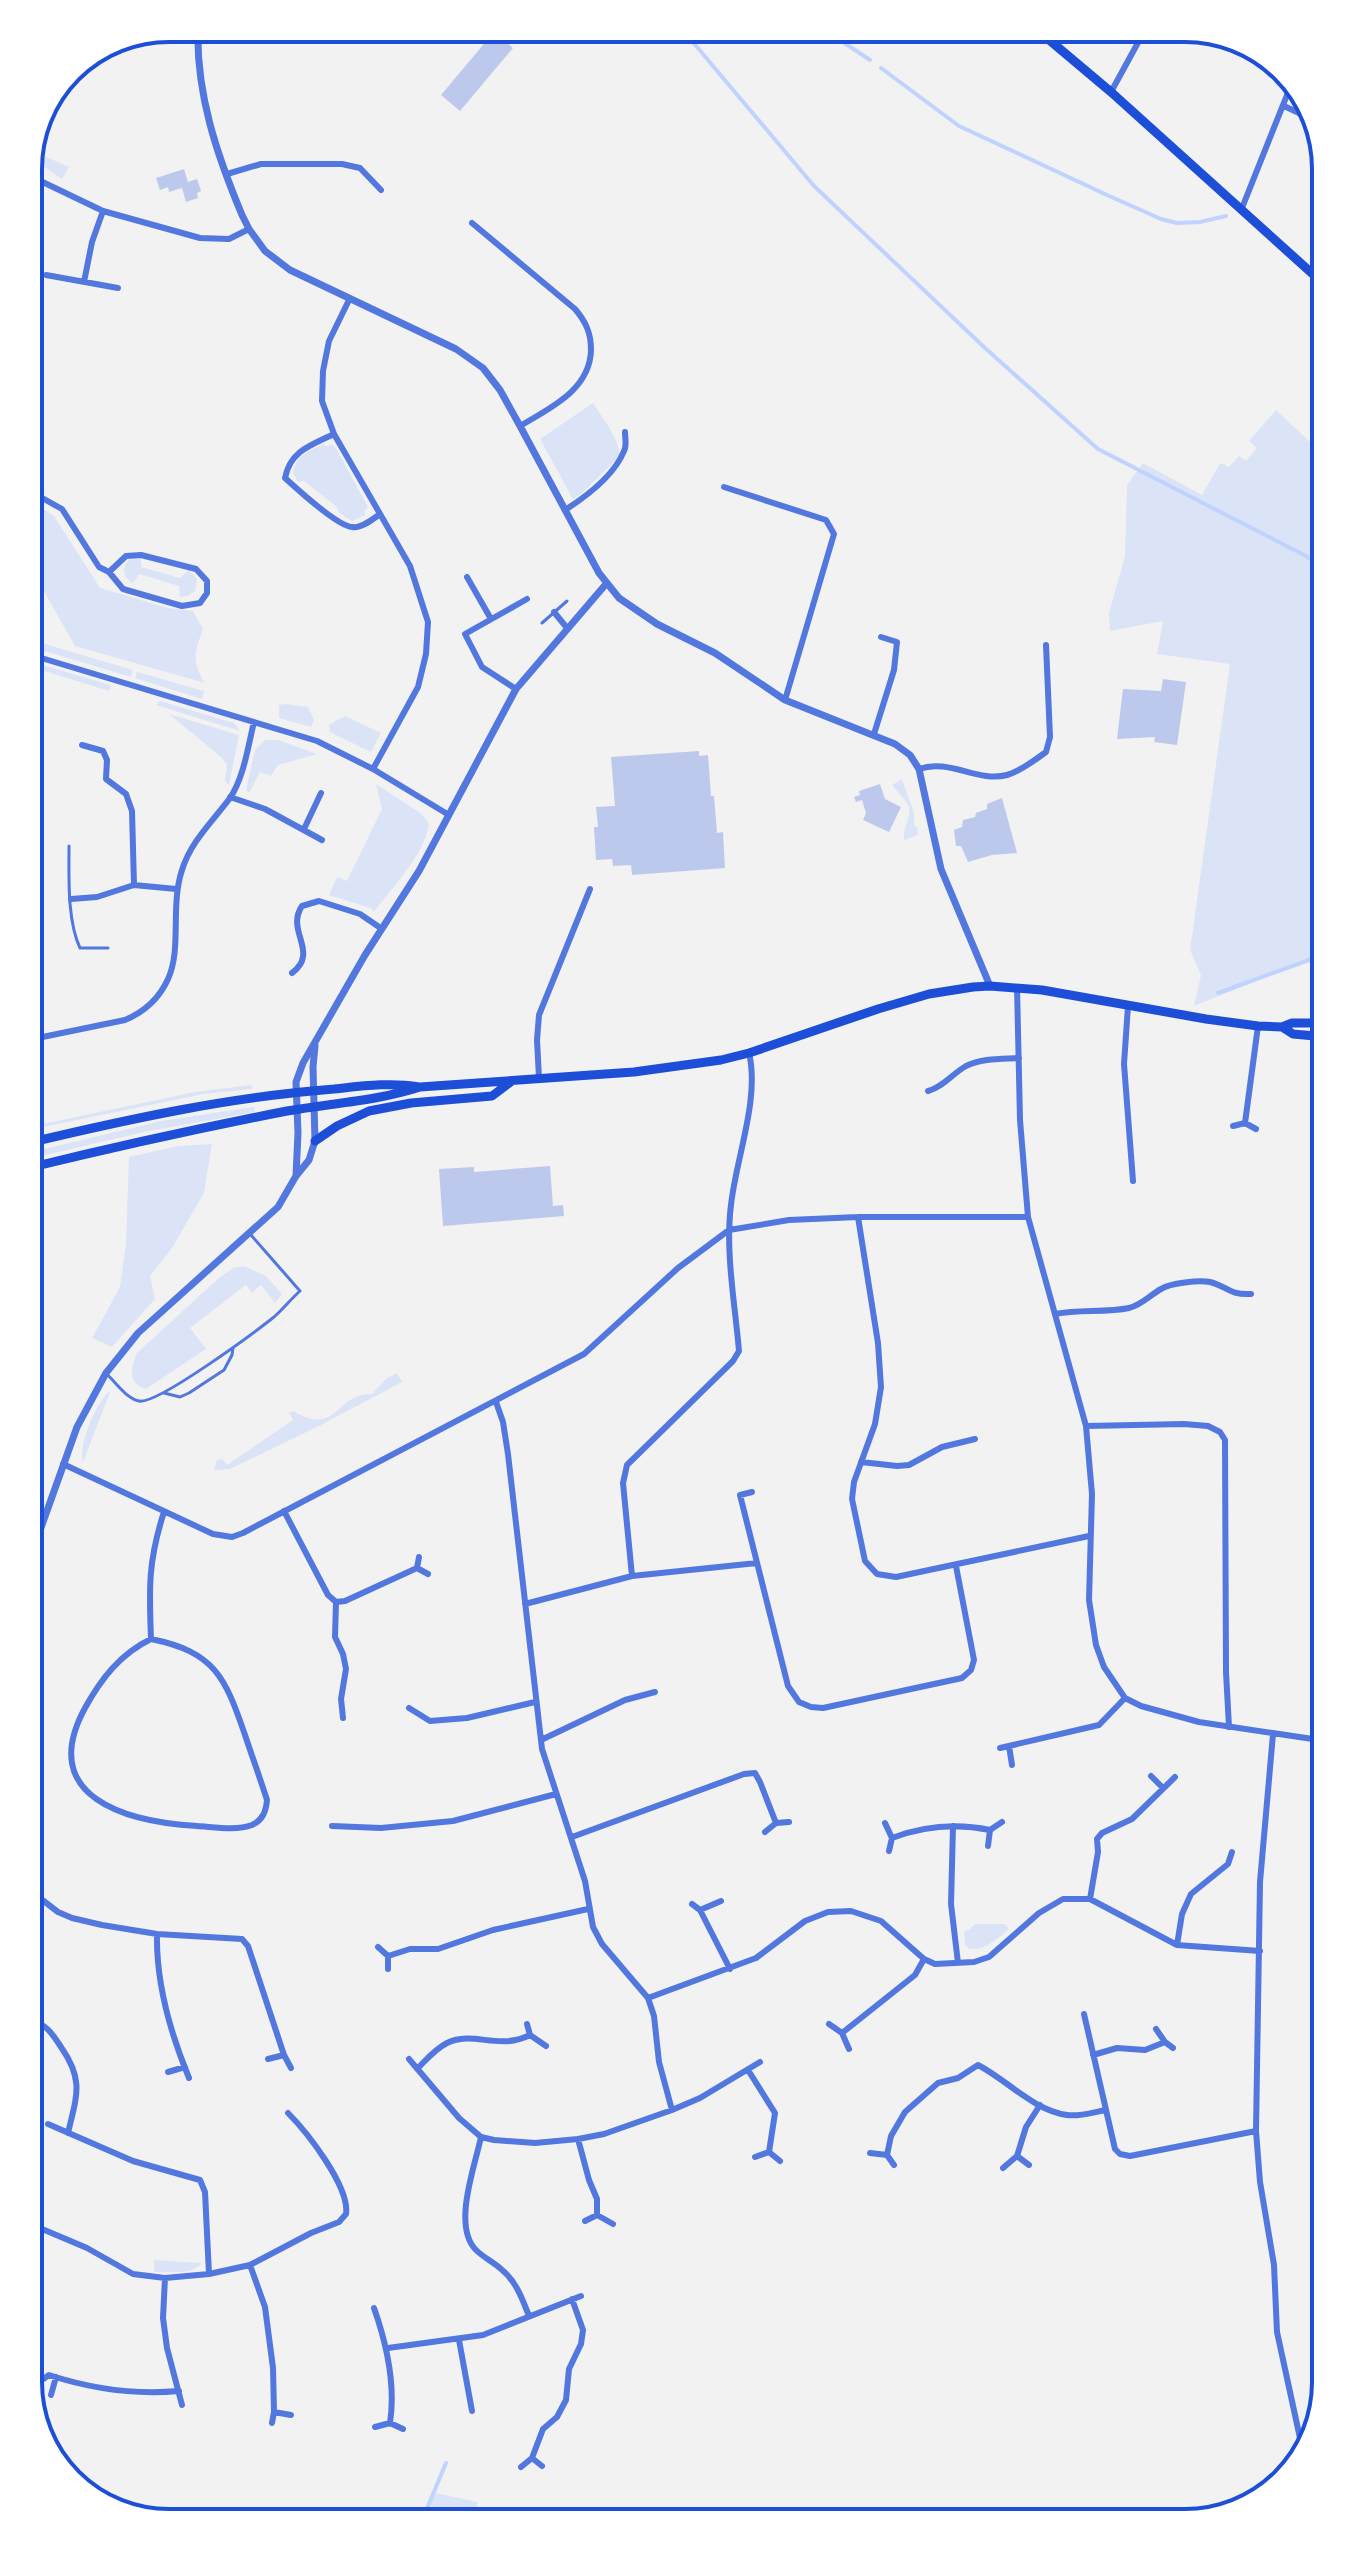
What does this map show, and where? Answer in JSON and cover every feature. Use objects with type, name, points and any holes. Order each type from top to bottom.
[{"type":"highway","points":[[1054,42],[1312,273]]},
{"type":"highway","points":[[42,1140],[166,1111],[296,1092],[403,1084],[420,1087],[666,1069],[749,1053],[866,1012],[957,988],[1017,987],[1258,1026],[1312,1023]]},
{"type":"highway","points":[[1282,1027],[1293,1034],[1312,1036]]},
{"type":"highway","points":[[315,1141],[337,1126],[369,1111],[411,1103],[492,1096],[512,1081]]},
{"type":"highway","points":[[42,1164],[156,1136],[314,1106],[391,1097],[420,1087]]},
{"type":"street","points":[[199,42],[201,90],[227,174],[249,229],[265,251],[301,276],[427,334],[470,359],[491,378],[606,584],[619,598],[657,624],[715,653],[785,700],[874,734],[910,755],[919,769],[941,869],[990,986]]},
{"type":"street","points":[[1111,92],[1138,42]]},
{"type":"street","points":[[1242,208],[1288,95]]},
{"type":"street","points":[[1284,106],[1298,113]]},
{"type":"street","points":[[227,174],[261,164],[342,164],[360,168],[381,190]]},
{"type":"street","points":[[42,182],[103,211],[200,238],[229,239],[249,229]]},
{"type":"street","points":[[84,282],[92,242],[103,211]]},
{"type":"street","points":[[472,223],[575,309],[588,326],[591,338],[588,370],[580,384],[520,426]]},
{"type":"street","points":[[46,275],[118,288]]},
{"type":"street","points":[[349,300],[329,341],[323,371],[322,401],[334,434],[410,566],[428,622],[426,654],[418,687],[373,769]]},
{"type":"street","points":[[565,510],[586,497],[612,471],[626,449],[625,432]]},
{"type":"street","points":[[334,434],[299,450],[287,467],[285,478],[341,523],[361,526],[380,514]]},
{"type":"street","points":[[724,487],[826,520],[834,534],[785,700]]},
{"type":"street","points":[[42,498],[62,509],[99,567],[109,572],[123,589],[182,606],[200,603],[207,593],[207,581],[196,569],[141,555],[126,556],[109,572]]},
{"type":"street","points":[[467,577],[491,619]]},
{"type":"street","points":[[296,1176],[298,1074],[344,991],[419,871],[516,689],[606,584]]},
{"type":"street","points":[[516,689],[482,667],[465,634],[527,599]]},
{"type":"street","points":[[554,612],[567,628]]},
{"type":"street","points":[[874,734],[894,670],[897,642],[881,637]]},
{"type":"street","points":[[919,769],[940,765],[997,776],[1011,774],[1046,752],[1050,737],[1046,645]]},
{"type":"street","points":[[42,658],[317,741],[373,769],[449,815]]},
{"type":"street","points":[[42,1037],[125,1020],[139,1014],[168,981],[174,963],[176,889],[183,865],[239,781],[254,722]]},
{"type":"street","points":[[82,745],[103,751],[107,760],[106,779],[126,794],[132,811],[134,885]]},
{"type":"street","points":[[304,829],[321,793]]},
{"type":"street","points":[[230,797],[265,809],[322,840]]},
{"type":"street","points":[[71,899],[97,897],[134,885],[176,889]]},
{"type":"street","points":[[539,1078],[539,1015],[590,889]]},
{"type":"street","points":[[292,973],[300,967],[304,956],[295,915],[302,906],[319,901],[360,914],[382,929]]},
{"type":"street","points":[[1017,987],[1022,1154],[1028,1217],[1086,1426],[1092,1494],[1089,1600],[1092,1625],[1104,1667],[1125,1698],[1158,1712],[1229,1727],[1312,1739]]},
{"type":"street","points":[[1128,1006],[1124,1064],[1133,1181]]},
{"type":"street","points":[[1245,1123],[1258,1026]]},
{"type":"street","points":[[42,1524],[87,1406],[106,1373],[138,1333],[282,1201],[309,1160],[315,1141],[313,1067],[316,1044]]},
{"type":"street","points":[[632,1576],[623,1483],[627,1465],[733,1361],[739,1351],[729,1230],[730,1206],[753,1075],[749,1053]]},
{"type":"street","points":[[928,1091],[939,1088],[967,1066],[983,1060],[1019,1058]]},
{"type":"street","points":[[1233,1126],[1245,1123],[1256,1129]]},
{"type":"street","points":[[63,1464],[213,1534],[232,1537],[584,1354],[678,1268],[729,1230],[789,1220],[858,1217],[1028,1217]]},
{"type":"street","points":[[858,1217],[878,1343],[881,1387],[875,1424],[854,1482],[852,1499],[862,1553],[871,1568],[885,1577],[896,1577],[1089,1536]]},
{"type":"street","points":[[1055,1314],[1128,1308],[1171,1284],[1210,1282],[1236,1294],[1251,1294]]},
{"type":"street","points":[[496,1402],[508,1454],[541,1740],[585,1881],[593,1927],[602,1944],[648,1998],[654,2016],[659,2062],[672,2110]]},
{"type":"street","points":[[1086,1426],[1208,1426],[1220,1432],[1225,1440],[1229,1727]]},
{"type":"street","points":[[861,1462],[909,1465],[942,1447],[975,1439]]},
{"type":"street","points":[[752,1492],[740,1495],[788,1686],[799,1702],[817,1708],[962,1678],[971,1670],[974,1660],[956,1566]]},
{"type":"street","points":[[284,1511],[328,1595],[336,1602],[345,1601],[417,1568]]},
{"type":"street","points":[[151,1639],[148,1584],[153,1550],[164,1512]]},
{"type":"street","points":[[417,1568],[419,1557]]},
{"type":"street","points":[[525,1604],[632,1576],[757,1563]]},
{"type":"street","points":[[417,1568],[428,1574]]},
{"type":"street","points":[[336,1602],[335,1637],[346,1669],[341,1699],[343,1718]]},
{"type":"street","points":[[151,1639],[171,1643],[196,1654],[216,1669],[229,1689],[267,1800],[266,1811],[256,1823],[217,1827],[135,1817],[102,1803],[80,1783],[70,1755],[75,1727],[114,1664],[151,1639]]},
{"type":"street","points":[[541,1740],[625,1700],[655,1692]]},
{"type":"street","points":[[1000,1748],[1099,1725],[1125,1698]]},
{"type":"street","points":[[409,1708],[430,1721],[467,1718],[535,1702]]},
{"type":"street","points":[[1273,1734],[1261,1869],[1256,2131],[1260,2182],[1274,2265],[1277,2332],[1300,2436]]},
{"type":"street","points":[[1009,1746],[1012,1765]]},
{"type":"street","points":[[572,1837],[744,1774],[755,1773],[776,1823]]},
{"type":"street","points":[[1151,1776],[1163,1788]]},
{"type":"street","points":[[1090,1899],[1098,1852],[1097,1839],[1102,1833],[1132,1819],[1175,1777]]},
{"type":"street","points":[[332,1826],[381,1828],[453,1821],[556,1794]]},
{"type":"street","points":[[765,1832],[776,1823],[789,1822]]},
{"type":"street","points":[[892,1838],[919,1828],[968,1825],[990,1830],[1002,1822]]},
{"type":"street","points":[[885,1823],[892,1838],[889,1851]]},
{"type":"street","points":[[953,1826],[951,1904],[958,1963]]},
{"type":"street","points":[[988,1846],[990,1830]]},
{"type":"street","points":[[1177,1945],[1182,1914],[1191,1894],[1228,1864],[1232,1852]]},
{"type":"street","points":[[1228,1864],[1236,1873]]},
{"type":"street","points":[[648,1998],[756,1958],[805,1921],[828,1912],[851,1911],[881,1921],[924,1959],[935,1964],[974,1962],[989,1957],[1039,1913],[1063,1899],[1090,1899],[1177,1945],[1260,1951]]},
{"type":"street","points":[[42,1900],[72,1918],[157,1934],[245,1940],[291,2068]]},
{"type":"street","points":[[700,1910],[721,1901]]},
{"type":"street","points":[[692,1904],[700,1910],[730,1969]]},
{"type":"street","points":[[388,1956],[410,1949],[438,1949],[493,1930],[588,1909]]},
{"type":"street","points":[[157,1934],[161,1992],[189,2078]]},
{"type":"street","points":[[378,1947],[388,1956],[388,1969]]},
{"type":"street","points":[[842,2033],[915,1975],[924,1959]]},
{"type":"street","points":[[1084,2014],[1115,2149],[1120,2154],[1130,2156],[1256,2131]]},
{"type":"street","points":[[42,2024],[48,2027],[73,2064],[77,2082],[68,2133]]},
{"type":"street","points":[[527,2024],[530,2035],[546,2046]]},
{"type":"street","points":[[829,2024],[842,2033],[849,2049]]},
{"type":"street","points":[[1156,2029],[1173,2048]]},
{"type":"street","points":[[417,2069],[441,2047],[453,2041],[470,2038],[508,2042],[530,2035]]},
{"type":"street","points":[[1093,2055],[1117,2048],[1145,2050],[1165,2042]]},
{"type":"street","points":[[268,2059],[284,2055]]},
{"type":"street","points":[[409,2059],[459,2118],[481,2137],[535,2143],[604,2134],[672,2110],[700,2098],[760,2062]]},
{"type":"street","points":[[894,2165],[887,2155],[891,2136],[905,2112],[938,2083],[958,2078],[978,2065],[1040,2105],[1068,2116],[1106,2110]]},
{"type":"street","points":[[168,2072],[185,2067]]},
{"type":"street","points":[[748,2070],[775,2113],[769,2152]]},
{"type":"street","points":[[1003,2168],[1017,2156],[1026,2127],[1040,2105]]},
{"type":"street","points":[[42,2229],[87,2248],[133,2274],[165,2278],[209,2274],[250,2265],[339,2222],[346,2214],[345,2199],[326,2163],[309,2134],[288,2113]]},
{"type":"street","points":[[48,2124],[133,2161],[192,2177],[202,2183],[209,2274]]},
{"type":"street","points":[[481,2137],[466,2200],[468,2235],[476,2250],[514,2281],[529,2316]]},
{"type":"street","points":[[578,2139],[597,2199],[597,2215]]},
{"type":"street","points":[[755,2157],[769,2152]]},
{"type":"street","points":[[769,2152],[780,2161]]},
{"type":"street","points":[[870,2153],[887,2155]]},
{"type":"street","points":[[1017,2156],[1029,2165]]},
{"type":"street","points":[[585,2221],[597,2215]]},
{"type":"street","points":[[597,2215],[613,2224]]},
{"type":"street","points":[[250,2265],[265,2307],[273,2368],[272,2423]]},
{"type":"street","points":[[165,2278],[163,2318],[167,2348],[182,2405]]},
{"type":"street","points":[[388,2348],[483,2335],[581,2296]]},
{"type":"street","points":[[521,2467],[532,2458],[543,2429],[557,2417],[566,2400],[569,2369],[581,2344],[583,2330],[572,2299]]},
{"type":"street","points":[[374,2308],[388,2348],[392,2407],[390,2423]]},
{"type":"street","points":[[459,2340],[472,2411]]},
{"type":"street","points":[[42,2380],[49,2375],[111,2391],[179,2391]]},
{"type":"street","points":[[51,2395],[56,2377]]},
{"type":"street","points":[[274,2412],[291,2415]]},
{"type":"street","points":[[375,2427],[390,2423],[403,2429]]},
{"type":"street","points":[[532,2458],[542,2466]]},
{"type":"lane","points":[[542,623],[567,601]]},
{"type":"lane","points":[[69,846],[69,887],[75,938],[80,948],[108,948]]},
{"type":"lane","points":[[106,1373],[137,1401],[148,1401],[233,1348],[276,1316],[300,1291],[249,1232]]},
{"type":"lane","points":[[164,1393],[180,1397],[199,1386],[228,1365],[233,1348]]},
{"type":"shaded area","points":[[43,155],[69,167],[62,179],[42,165]]},
{"type":"shaded area","points":[[593,403],[614,436],[619,457],[573,499],[540,439]]},
{"type":"shaded area","points":[[1276,410],[1312,444],[1312,959],[1194,1006],[1201,975],[1190,950],[1230,664],[1157,654],[1163,621],[1110,631],[1109,613],[1125,556],[1127,485],[1143,463],[1202,495],[1219,465],[1222,463],[1229,467],[1239,456],[1246,461],[1257,448],[1249,441]]},
{"type":"shaded area","points":[[324,444],[333,445],[337,450],[368,507],[364,512],[366,515],[352,521],[304,481],[298,482],[293,473],[297,462],[304,454]]},
{"type":"shaded area","points":[[42,508],[54,516],[100,588],[168,608],[193,611],[203,629],[196,656],[205,683],[75,646],[42,588]]},
{"type":"shaded area","points":[[133,557],[141,557],[141,567],[180,578],[189,570],[197,579],[195,591],[180,597],[179,586],[139,574],[133,583],[124,570]]},
{"type":"shaded area","points":[[42,643],[133,670],[131,677],[42,650]]},
{"type":"shaded area","points":[[42,665],[111,685],[109,691],[42,670]]},
{"type":"shaded area","points":[[137,672],[204,691],[202,699],[135,678]]},
{"type":"shaded area","points":[[160,701],[234,723],[240,731],[156,705]]},
{"type":"shaded area","points":[[279,705],[308,707],[314,720],[311,727],[279,718]]},
{"type":"shaded area","points":[[169,714],[239,735],[229,785],[225,781],[227,765],[222,758]]},
{"type":"shaded area","points":[[345,716],[381,733],[371,752],[330,732],[329,725]]},
{"type":"shaded area","points":[[265,740],[278,740],[317,754],[278,765],[271,776],[260,772],[249,793],[246,790],[255,750]]},
{"type":"shaded area","points":[[902,779],[918,835],[904,840],[909,807],[892,785]]},
{"type":"shaded area","points":[[376,784],[422,814],[429,824],[421,848],[374,912],[371,908],[329,895],[337,877],[347,881],[382,809]]},
{"type":"shaded area","points":[[253,1087],[42,1127],[42,1124],[195,1092]]},
{"type":"shaded area","points":[[254,1107],[255,1112],[144,1132],[42,1156],[42,1150],[161,1121]]},
{"type":"shaded area","points":[[212,1144],[204,1193],[172,1248],[150,1276],[155,1299],[112,1347],[92,1338],[120,1287],[126,1243],[129,1157],[178,1146]]},
{"type":"shaded area","points":[[244,1266],[266,1276],[282,1294],[275,1303],[261,1285],[252,1293],[246,1285],[190,1328],[206,1349],[146,1389],[140,1387],[132,1375],[137,1353],[220,1277],[233,1268]]},
{"type":"shaded area","points":[[397,1373],[402,1382],[321,1425],[230,1469],[214,1470],[217,1460],[222,1459],[227,1465],[293,1420],[289,1413],[294,1411],[308,1418],[328,1417],[360,1395],[372,1394],[387,1378]]},
{"type":"shaded area","points":[[111,1390],[83,1462],[83,1445],[90,1423]]},
{"type":"shaded area","points":[[975,1924],[1005,1924],[1009,1929],[986,1946],[969,1949],[965,1944],[964,1931]]},
{"type":"shaded area","points":[[154,2260],[202,2263],[187,2271],[154,2272]]},
{"type":"shaded area","points":[[431,2492],[477,2502],[477,2509],[432,2509]]},
{"type":"building","points":[[486,42],[506,42],[513,48],[460,111],[441,95]]},
{"type":"building","points":[[184,169],[188,182],[197,179],[201,191],[197,193],[198,198],[186,202],[182,188],[169,192],[168,187],[160,190],[156,178]]},
{"type":"building","points":[[1163,679],[1186,682],[1177,745],[1154,742],[1155,737],[1117,739],[1123,689],[1161,691]]},
{"type":"building","points":[[699,751],[699,756],[708,755],[717,833],[723,832],[725,868],[632,875],[631,865],[613,866],[612,859],[596,860],[596,807],[615,806],[611,757]]},
{"type":"building","points":[[880,784],[885,799],[901,807],[889,832],[863,820],[866,813],[862,800],[856,802],[854,797],[860,795],[859,791]]},
{"type":"building","points":[[1002,798],[1017,853],[992,855],[968,862],[961,846],[956,846],[954,830],[962,827],[963,820],[987,809],[987,804]]},
{"type":"building","points":[[550,1166],[553,1206],[563,1205],[564,1216],[443,1226],[439,1169],[474,1167],[474,1172]]},
{"type":"waterway","points":[[693,42],[814,186],[985,348],[1098,449],[1312,560]]},
{"type":"waterway","points":[[843,42],[870,60]]},
{"type":"waterway","points":[[881,68],[959,126],[1161,219],[1177,223],[1200,222],[1226,216]]},
{"type":"waterway","points":[[1218,993],[1312,958]]},
{"type":"waterway","points":[[427,2509],[446,2463]]}]
